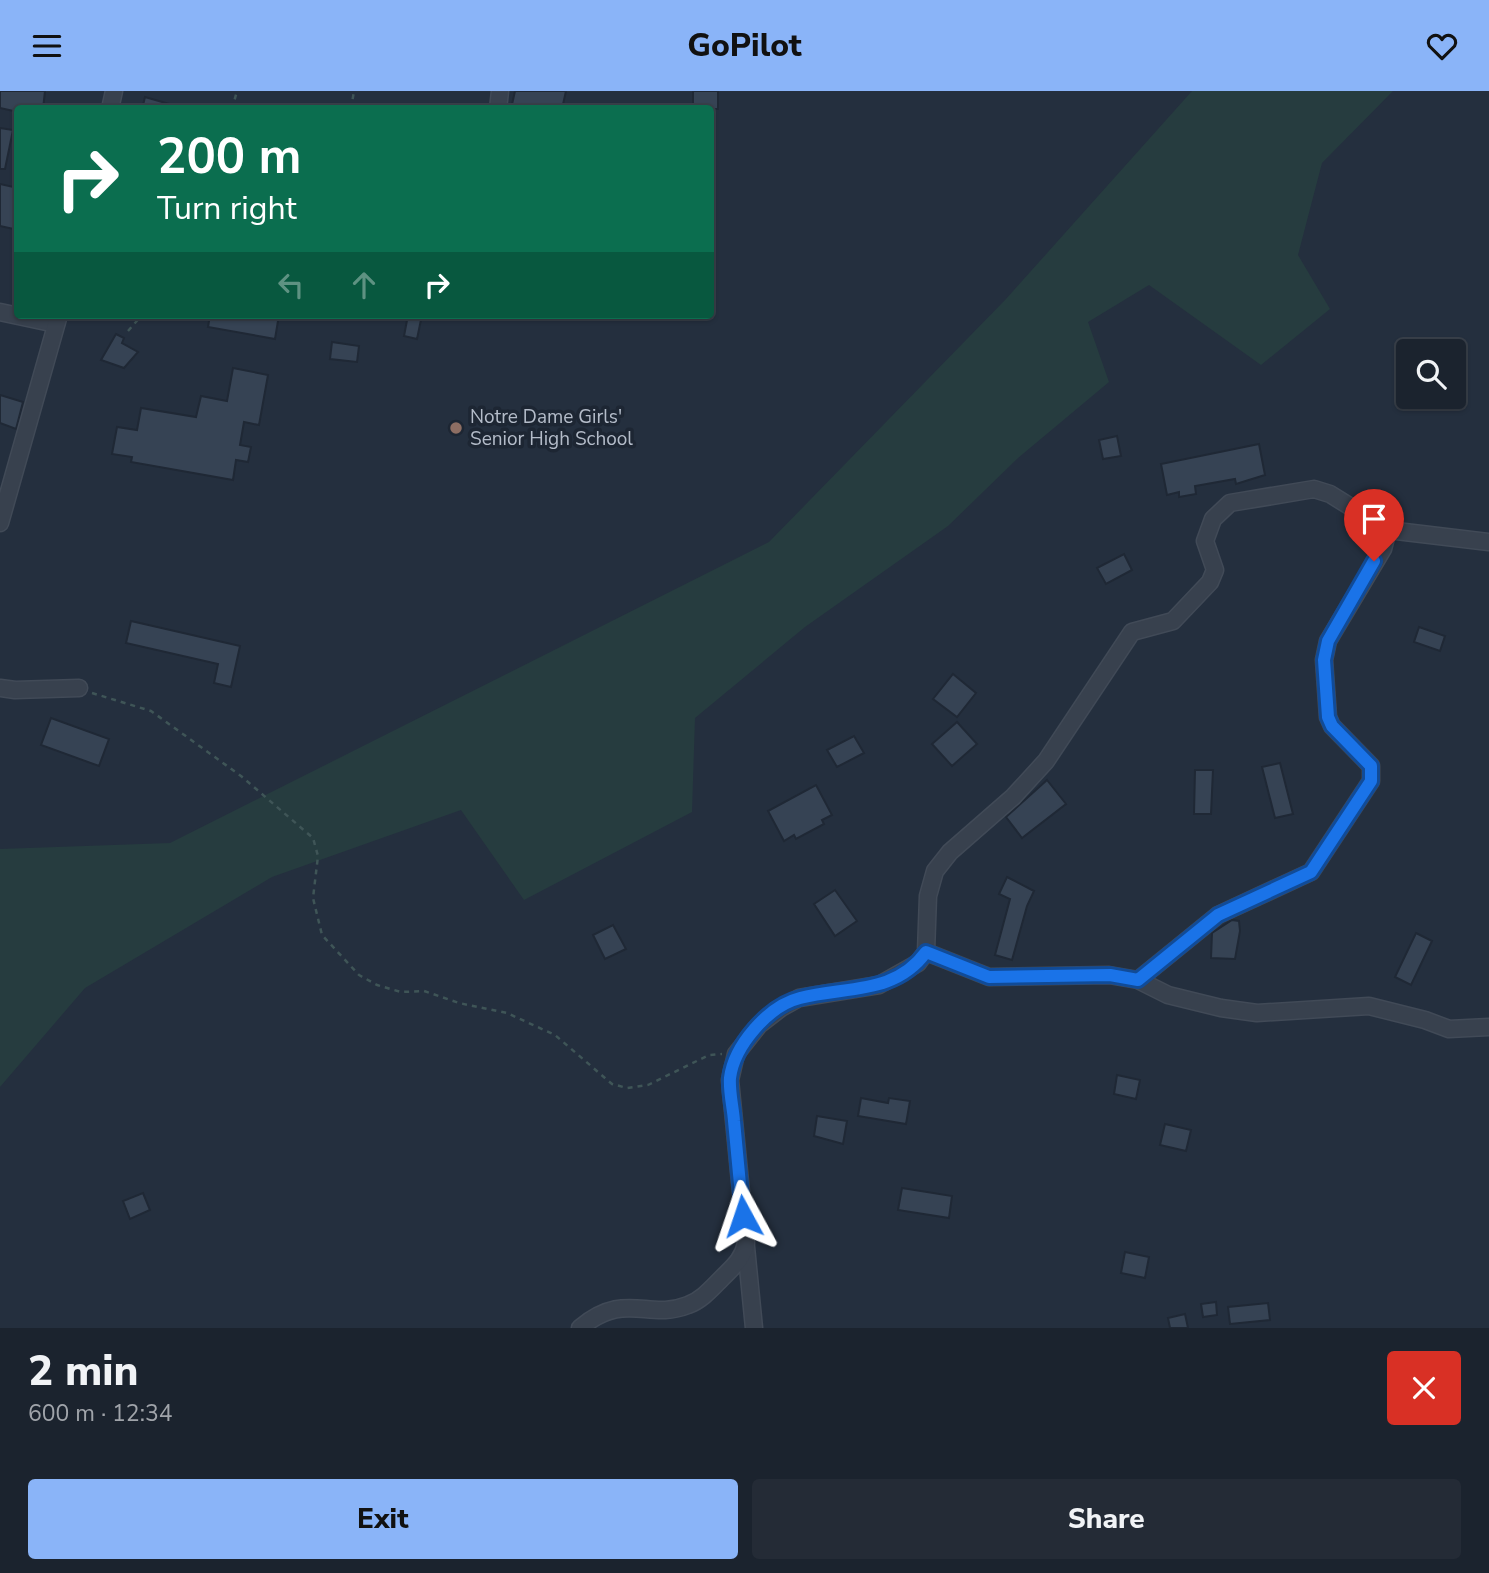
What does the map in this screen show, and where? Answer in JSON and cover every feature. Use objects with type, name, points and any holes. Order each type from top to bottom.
[{"type":"street","points":[[0,523],[57,320]]},
{"type":"street","points":[[754,1328],[730,1080],[736,1053],[759,1025],[799,998],[858,991],[887,983],[918,963],[926,952],[928,896],[935,871],[950,852],[1013,797],[1046,761],[1132,632],[1173,621],[1210,582],[1215,570],[1205,541],[1213,519],[1230,503],[1314,489],[1330,494],[1388,530],[1489,542]]},
{"type":"street","points":[[1138,980],[1218,915],[1311,872],[1371,781],[1371,766],[1332,726],[1328,717],[1324,660],[1328,641],[1382,549],[1388,530]]},
{"type":"street","points":[[0,688],[79,688]]},
{"type":"street","points":[[926,952],[989,977],[1110,975],[1138,980],[1168,995],[1221,1008],[1257,1013],[1369,1006],[1425,1020],[1450,1030],[1489,1027]]},
{"type":"street","points":[[580,1328],[594,1316],[611,1309],[679,1308],[691,1304],[740,1261],[746,1243]]},
{"type":"path","points":[[128,331],[138,319]]},
{"type":"path","points":[[79,688],[151,711],[241,776],[313,838],[318,856],[313,898],[322,935],[359,975],[377,985],[401,992],[424,991],[458,1003],[507,1013],[555,1035],[612,1084],[626,1088],[648,1085],[709,1055],[736,1053]]},
{"type":"green space","points":[[1192,91],[1393,91],[1322,163],[1298,255],[1330,309],[1261,365],[1149,285],[1088,322],[1109,382],[1018,458],[948,526],[805,627],[695,718],[692,812],[524,900],[461,810],[272,877],[85,988],[0,1087],[0,849],[170,843],[769,542],[1006,299]]},
{"type":"building","points":[[0,91],[45,91],[43,105],[14,105],[14,111],[0,108]]},
{"type":"building","points":[[515,91],[566,91],[563,105],[512,105]]},
{"type":"building","points":[[693,91],[718,91],[718,109],[714,109],[714,105],[693,105]]},
{"type":"building","points":[[145,97],[173,105],[143,105]]},
{"type":"building","points":[[0,128],[13,130],[5,169],[0,169]]},
{"type":"building","points":[[0,184],[14,187],[14,229],[0,226]]},
{"type":"building","points":[[209,319],[278,319],[275,339],[208,327]]},
{"type":"building","points":[[407,319],[421,319],[417,339],[404,336]]},
{"type":"building","points":[[116,334],[124,338],[122,343],[138,352],[124,368],[101,360]]},
{"type":"building","points":[[332,342],[359,346],[357,362],[330,359]]},
{"type":"building","points":[[233,368],[268,375],[259,425],[244,422],[240,445],[251,447],[248,462],[236,460],[233,480],[131,462],[132,457],[112,454],[117,427],[137,430],[141,408],[196,417],[201,396],[227,401]]},
{"type":"building","points":[[0,395],[23,402],[16,429],[0,423]]},
{"type":"building","points":[[1117,436],[1121,456],[1103,459],[1099,440]]},
{"type":"building","points":[[1259,444],[1265,475],[1236,484],[1235,479],[1195,486],[1196,494],[1179,497],[1179,492],[1167,495],[1161,464]]},
{"type":"building","points":[[1124,554],[1132,570],[1106,584],[1097,568]]},
{"type":"building","points":[[131,621],[240,646],[231,687],[214,683],[218,664],[126,643]]},
{"type":"building","points":[[1419,627],[1445,636],[1440,651],[1414,642]]},
{"type":"building","points":[[953,674],[976,693],[957,717],[933,699]]},
{"type":"building","points":[[51,718],[109,739],[99,766],[41,745]]},
{"type":"building","points":[[957,722],[977,744],[952,766],[932,744]]},
{"type":"building","points":[[854,736],[864,753],[837,767],[827,750]]},
{"type":"building","points":[[1280,763],[1293,814],[1275,818],[1262,767]]},
{"type":"building","points":[[1195,770],[1213,770],[1211,814],[1194,814]]},
{"type":"building","points":[[1047,780],[1066,804],[1022,838],[1006,817]]},
{"type":"building","points":[[816,785],[832,815],[822,820],[824,824],[796,839],[794,835],[784,841],[768,811]]},
{"type":"building","points":[[1007,877],[1034,891],[1027,906],[1012,960],[995,955],[1010,899],[999,894]]},
{"type":"building","points":[[835,890],[857,921],[835,936],[814,904]]},
{"type":"building","points":[[1232,920],[1239,921],[1240,931],[1235,959],[1211,958],[1212,933]]},
{"type":"building","points":[[613,925],[626,949],[605,959],[593,935]]},
{"type":"building","points":[[1416,933],[1432,941],[1411,985],[1395,977]]},
{"type":"building","points":[[1117,1075],[1140,1080],[1136,1099],[1114,1094]]},
{"type":"building","points":[[861,1098],[888,1103],[889,1098],[910,1101],[906,1124],[858,1116]]},
{"type":"building","points":[[817,1116],[847,1121],[843,1144],[814,1136]]},
{"type":"building","points":[[1165,1124],[1191,1130],[1186,1151],[1160,1145]]},
{"type":"building","points":[[902,1188],[952,1196],[949,1218],[898,1210]]},
{"type":"building","points":[[143,1193],[150,1210],[130,1219],[123,1201]]},
{"type":"building","points":[[1125,1252],[1149,1257],[1145,1278],[1121,1273]]},
{"type":"building","points":[[1216,1302],[1217,1315],[1203,1317],[1201,1304]]},
{"type":"building","points":[[1268,1303],[1270,1320],[1230,1324],[1228,1307]]},
{"type":"building","points":[[1185,1314],[1188,1328],[1170,1328],[1168,1318]]},
{"type":"place","name":"Notre Dame Girls' Senior High School","points":[[456,428]]},
{"type":"route","points":[[743,1216],[730,1080],[736,1053],[759,1025],[781,1008],[799,998],[858,991],[887,983],[918,963],[926,952],[989,977],[1110,975],[1138,980],[1218,915],[1311,872],[1323,859],[1373,774],[1371,766],[1332,726],[1328,717],[1324,660],[1328,641],[1374,561]]}]
